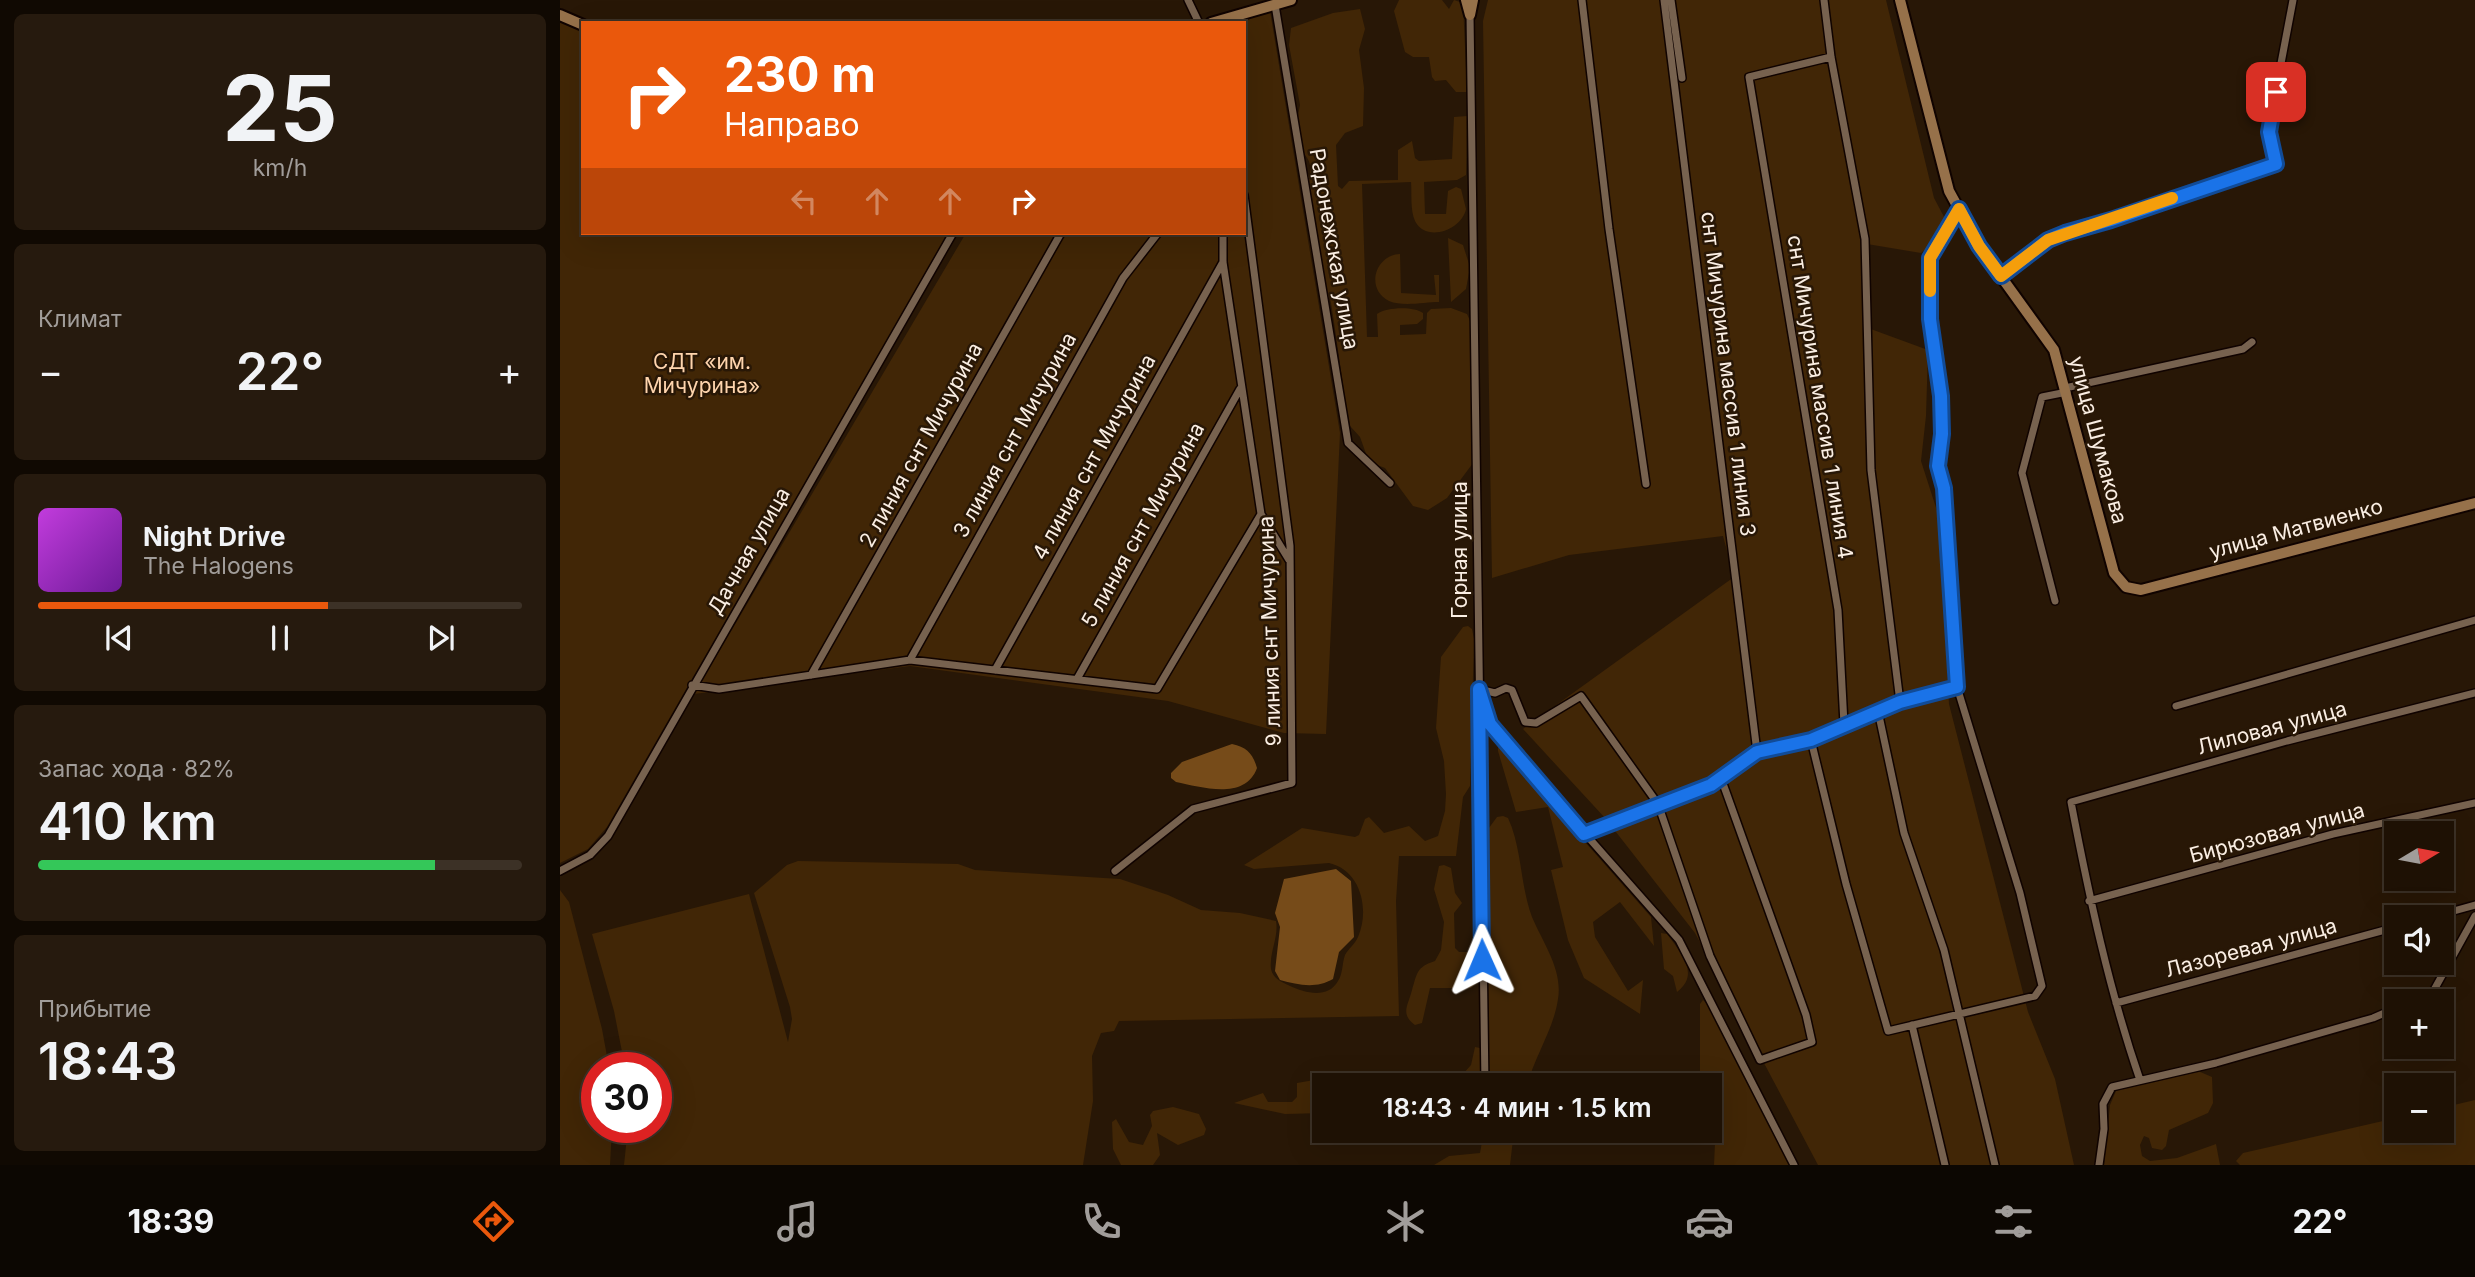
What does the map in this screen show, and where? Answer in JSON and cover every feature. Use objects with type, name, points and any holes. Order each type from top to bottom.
[{"type":"street","points":[[1188,0],[1198,21]]},
{"type":"street","points":[[1219,21],[1291,0]]},
{"type":"street","points":[[1466,0],[1470,15]]},
{"type":"street","points":[[1470,15],[1473,0]]},
{"type":"street","points":[[1582,0],[1609,229],[1646,484]]},
{"type":"street","name":"снт Мичурина массив 1 линия 3","points":[[1664,0],[1757,752]]},
{"type":"street","points":[[1671,0],[1682,78]]},
{"type":"street","points":[[1824,0],[1831,57],[1865,239],[1871,470],[1900,702]]},
{"type":"street","name":"улица Шумакова","points":[[1900,0],[1949,191],[1979,246],[2054,351],[2114,573],[2126,587]]},
{"type":"street","points":[[2001,276],[2048,240],[2065,233],[2103,223],[2276,164],[2269,132],[2293,0]]},
{"type":"street","name":"Радонежская улица","points":[[1275,5],[1348,443],[1390,483]]},
{"type":"street","points":[[560,15],[581,24]]},
{"type":"street","name":"Горная улица","points":[[1470,15],[1485,1073]]},
{"type":"street","name":"снт Мичурина массив 1 линия 4","points":[[1831,57],[1749,77],[1838,610],[1844,724]]},
{"type":"street","points":[[1811,740],[1846,884],[1888,1031],[2035,996],[2042,986],[2020,893],[1957,687],[1944,488],[1938,466],[1942,434],[1941,396],[1930,319],[1930,258],[1959,209]]},
{"type":"street","name":"9 линия снт Мичурина","points":[[1115,871],[1193,809],[1292,783],[1290,561],[1246,211]]},
{"type":"street","name":"Дачная улица","points":[[560,871],[590,855],[608,835],[952,235]]},
{"type":"street","name":"2 линия снт Мичурина","points":[[811,676],[1060,235]]},
{"type":"street","name":"3 линия снт Мичурина","points":[[910,660],[1123,278],[1156,235]]},
{"type":"street","points":[[1223,235],[1223,262],[1240,389],[1261,514],[1290,561]]},
{"type":"street","name":"4 линия снт Мичурина","points":[[995,670],[1223,262]]},
{"type":"street","points":[[2055,601],[2022,473],[2042,397],[2243,349],[2252,342]]},
{"type":"street","name":"5 линия снт Мичурина","points":[[1077,679],[1240,389]]},
{"type":"street","name":"улица Матвиенко","points":[[2126,587],[2141,590],[2475,503]]},
{"type":"street","points":[[692,685],[719,689],[910,660],[1157,689],[1261,514]]},
{"type":"street","points":[[2176,706],[2475,620]]},
{"type":"street","points":[[1584,834],[1711,785],[1757,752],[1811,740],[1900,702],[1957,687]]},
{"type":"street","points":[[1479,689],[1494,693],[1506,688],[1512,690],[1525,722],[1536,723],[1581,695],[1658,804],[1710,956],[1760,1060],[1812,1042],[1806,1015],[1721,778]]},
{"type":"street","points":[[1479,689],[1490,724],[1679,940],[1794,1165]]},
{"type":"street","name":"Лиловая улица","points":[[2090,901],[2071,802],[2475,693]]},
{"type":"street","points":[[1878,711],[1904,833],[1944,950],[1961,1012],[1995,1165]]},
{"type":"street","name":"Бирюзовая улица","points":[[2090,901],[2333,834],[2475,803]]},
{"type":"street","points":[[2090,901],[2116,1003],[2140,1080]]},
{"type":"street","points":[[2454,911],[2475,905]]},
{"type":"street","points":[[2435,989],[2475,916]]},
{"type":"street","name":"Лазоревая улица","points":[[2116,1003],[2384,930]]},
{"type":"street","points":[[2099,1165],[2104,1129],[2103,1104],[2112,1087],[2216,1063],[2384,1013]]},
{"type":"street","points":[[1912,1025],[1945,1165]]},
{"type":"green space","points":[[1399,0],[1442,0],[1449,9],[1454,0],[1463,3],[1467,92],[1456,92],[1446,80],[1435,81],[1429,57],[1413,57],[1405,52],[1394,11]]},
{"type":"green space","points":[[1488,0],[1886,0],[1934,198],[1950,228],[1921,253],[1861,243],[1868,328],[1928,350],[1926,416],[1921,461],[1939,517],[1949,704],[2028,1012],[2055,1079],[2074,1165],[1818,1165],[1695,933],[1605,818],[1523,729],[1734,577],[1723,536],[1569,555],[1492,578],[1483,21]]},
{"type":"green space","points":[[1360,9],[1365,29],[1359,50],[1364,88],[1363,126],[1345,133],[1336,145],[1338,186],[1342,189],[1349,181],[1398,180],[1398,150],[1412,141],[1415,158],[1419,161],[1452,159],[1454,117],[1467,116],[1466,175],[1457,180],[1424,182],[1425,214],[1446,214],[1448,191],[1456,187],[1461,189],[1466,209],[1458,223],[1451,228],[1435,232],[1420,228],[1412,212],[1411,182],[1362,184],[1367,337],[1378,337],[1377,314],[1393,309],[1407,308],[1423,313],[1423,319],[1417,324],[1400,325],[1400,335],[1426,334],[1427,313],[1431,309],[1451,308],[1467,314],[1471,323],[1473,463],[1447,498],[1428,510],[1413,506],[1385,468],[1369,462],[1360,437],[1350,426],[1331,303],[1310,249],[1306,191],[1310,165],[1293,142],[1300,105],[1289,45],[1291,28],[1333,13]]},
{"type":"green space","points":[[1270,11],[1340,433],[1326,734],[1284,733],[1168,701],[910,666],[694,694],[965,235],[1246,235],[1246,21],[1240,21]]},
{"type":"green space","name":"СДТ «им. Мичурина»","points":[[560,21],[581,30],[581,235],[947,235],[607,827],[588,849],[560,863]]},
{"type":"green space","points":[[1448,238],[1463,245],[1470,267],[1466,289],[1451,302]]},
{"type":"green space","points":[[1400,254],[1401,293],[1436,295],[1434,275],[1439,275],[1439,302],[1401,304],[1382,296],[1375,281],[1379,266],[1391,256]]},
{"type":"green space","points":[[1463,627],[1472,629],[1474,639],[1470,786],[1463,797],[1456,856],[1399,856],[1396,901],[1399,1016],[1119,1021],[1114,1031],[1101,1033],[1092,1056],[1093,1101],[1083,1165],[624,1165],[626,1143],[672,1143],[672,1052],[622,1052],[614,1011],[592,934],[749,894],[788,1042],[792,1019],[790,1007],[754,893],[787,865],[798,861],[958,864],[975,870],[1120,879],[1168,895],[1201,910],[1240,913],[1276,921],[1271,963],[1274,975],[1281,982],[1302,991],[1316,993],[1334,987],[1340,978],[1345,955],[1357,940],[1362,926],[1363,904],[1355,882],[1340,867],[1329,863],[1254,869],[1244,865],[1302,828],[1355,837],[1359,835],[1365,819],[1369,817],[1384,833],[1409,826],[1425,841],[1438,836],[1445,811],[1446,794],[1444,761],[1436,728],[1441,657]]},
{"type":"green space","points":[[1498,743],[1651,917],[1654,946],[1620,902],[1593,922],[1595,937],[1628,991],[1643,980],[1640,1014],[1584,978],[1568,940],[1551,870],[1563,867],[1548,807],[1516,812]]},
{"type":"green space","points":[[1497,817],[1508,818],[1513,830],[1528,905],[1558,978],[1558,999],[1553,1021],[1531,1073],[1489,1073],[1486,832]]},
{"type":"green space","points":[[1439,866],[1451,868],[1455,893],[1462,903],[1454,913],[1455,948],[1459,952],[1472,952],[1475,921],[1479,922],[1477,983],[1471,988],[1430,988],[1422,1023],[1415,1025],[1410,1021],[1406,1009],[1416,975],[1424,966],[1435,961],[1441,950],[1444,922],[1434,889]]},
{"type":"green space","points":[[560,890],[569,902],[606,1052],[581,1052],[581,1143],[611,1143],[610,1165],[560,1165]]},
{"type":"green space","points":[[1661,933],[1667,934],[1688,970],[1684,985],[1677,992],[1673,976],[1664,969]]},
{"type":"green space","points":[[1703,1000],[1707,1004],[1790,1165],[1714,1165],[1715,1143],[1722,1143],[1722,1073],[1700,1073],[1700,1004]]},
{"type":"green space","points":[[1475,1047],[1480,1048],[1481,1073],[1464,1073],[1471,1065]]},
{"type":"green space","points":[[2198,1071],[2212,1077],[2213,1103],[2208,1113],[2169,1130],[2166,1146],[2162,1150],[2152,1148],[2149,1138],[2144,1136],[2140,1145],[2142,1156],[2150,1161],[2177,1158],[2216,1144],[2220,1165],[2104,1165],[2110,1105],[2116,1091],[2135,1083]]},
{"type":"green space","points":[[1312,1080],[1312,1113],[1285,1114],[1234,1103],[1263,1093],[1268,1102],[1292,1102],[1297,1097],[1297,1083]]},
{"type":"green space","points":[[2475,1100],[2475,1165],[2240,1165],[2236,1161],[2243,1153],[2384,1121],[2384,1143],[2454,1143],[2454,1105]]},
{"type":"green space","points":[[1173,1107],[1199,1114],[1206,1129],[1204,1135],[1178,1145],[1157,1133],[1160,1155],[1153,1165],[1121,1165],[1113,1149],[1112,1122],[1116,1119],[1129,1142],[1143,1145],[1152,1126],[1150,1115],[1153,1111]]},
{"type":"green space","points":[[1482,1143],[1513,1143],[1510,1165],[1434,1165],[1449,1156],[1480,1153]]},
{"type":"shaded area","points":[[1232,744],[1249,752],[1257,768],[1243,785],[1233,788],[1209,788],[1176,782],[1171,778],[1171,773],[1182,762]]},
{"type":"shaded area","points":[[1336,869],[1351,881],[1354,937],[1339,952],[1333,979],[1314,985],[1280,980],[1275,971],[1280,927],[1275,913],[1284,879]]},
{"type":"slow traffic","points":[[1930,291],[1930,258],[1959,209],[1979,246],[2001,276],[2048,240],[2172,198]]},
{"type":"route","points":[[1482,960],[1479,689],[1490,724],[1584,834],[1711,785],[1757,752],[1811,740],[1900,702],[1957,687],[1944,488],[1938,466],[1942,434],[1941,396],[1930,319],[1930,258],[1959,209],[1979,246],[2001,276],[2048,240],[2065,233],[2094,226],[2276,164],[2269,132],[2276,92]]}]
